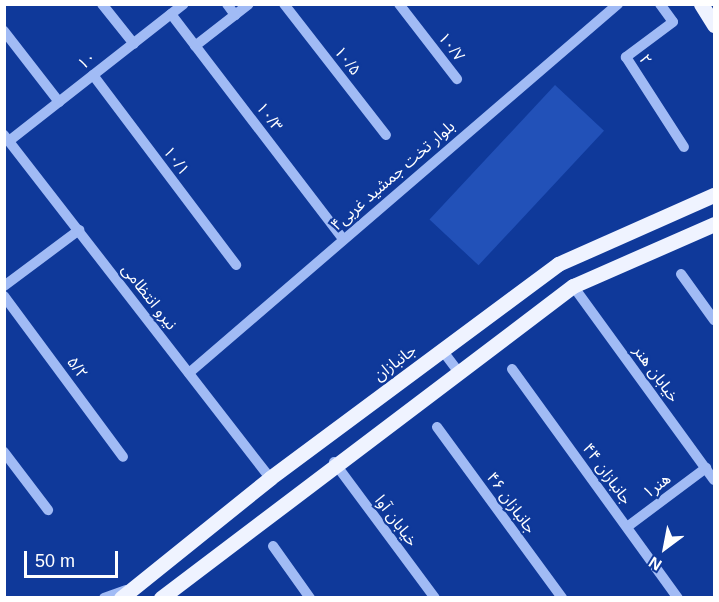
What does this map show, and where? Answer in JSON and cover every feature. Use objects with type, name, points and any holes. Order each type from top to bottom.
[{"type":"main road","points":[[701,4],[714,25]]},
{"type":"main road","name":"جانبازان","points":[[124,594],[270,478],[558,264],[714,195]]},
{"type":"main road","points":[[161,597],[334,462],[573,286],[714,224]]},
{"type":"street","points":[[102,4],[134,44]]},
{"type":"street","name":"۱۰","points":[[7,138],[59,102],[184,4]]},
{"type":"street","points":[[227,4],[235,15]]},
{"type":"street","points":[[195,46],[249,4]]},
{"type":"street","name":"۱۰/۵","points":[[284,4],[386,135]]},
{"type":"street","name":"۱۰/۷","points":[[399,4],[457,80]]},
{"type":"street","name":"بلوار تخت جمشید غربی۴","points":[[189,373],[618,4]]},
{"type":"street","name":"۲","points":[[660,4],[674,22],[626,57],[684,147]]},
{"type":"street","name":"۱۰/۳","points":[[171,14],[343,239]]},
{"type":"street","points":[[4,31],[59,102]]},
{"type":"street","name":"۱۰/۱","points":[[93,75],[236,265]]},
{"type":"street","name":"نیرو انتظامی","points":[[7,138],[270,478]]},
{"type":"street","points":[[4,286],[79,231]]},
{"type":"street","points":[[681,274],[714,320]]},
{"type":"street","name":"خیابان هنر","points":[[573,286],[714,480]]},
{"type":"street","name":"۵/۲","points":[[5,298],[123,457]]},
{"type":"street","points":[[442,350],[458,371]]},
{"type":"street","name":"۴۴ جانبازان","points":[[512,369],[678,597]]},
{"type":"street","name":"۴۶ جانبازان","points":[[437,427],[562,597]]},
{"type":"street","points":[[4,452],[48,510]]},
{"type":"street","name":"خیابان آوا","points":[[334,462],[435,597]]},
{"type":"street","name":"هنر۱","points":[[627,527],[706,468]]},
{"type":"street","points":[[273,546],[310,597]]},
{"type":"street","points":[[104,597],[124,594]]},
{"type":"shaded area","points":[[555,85],[604,131],[479,265],[430,220]]}]
